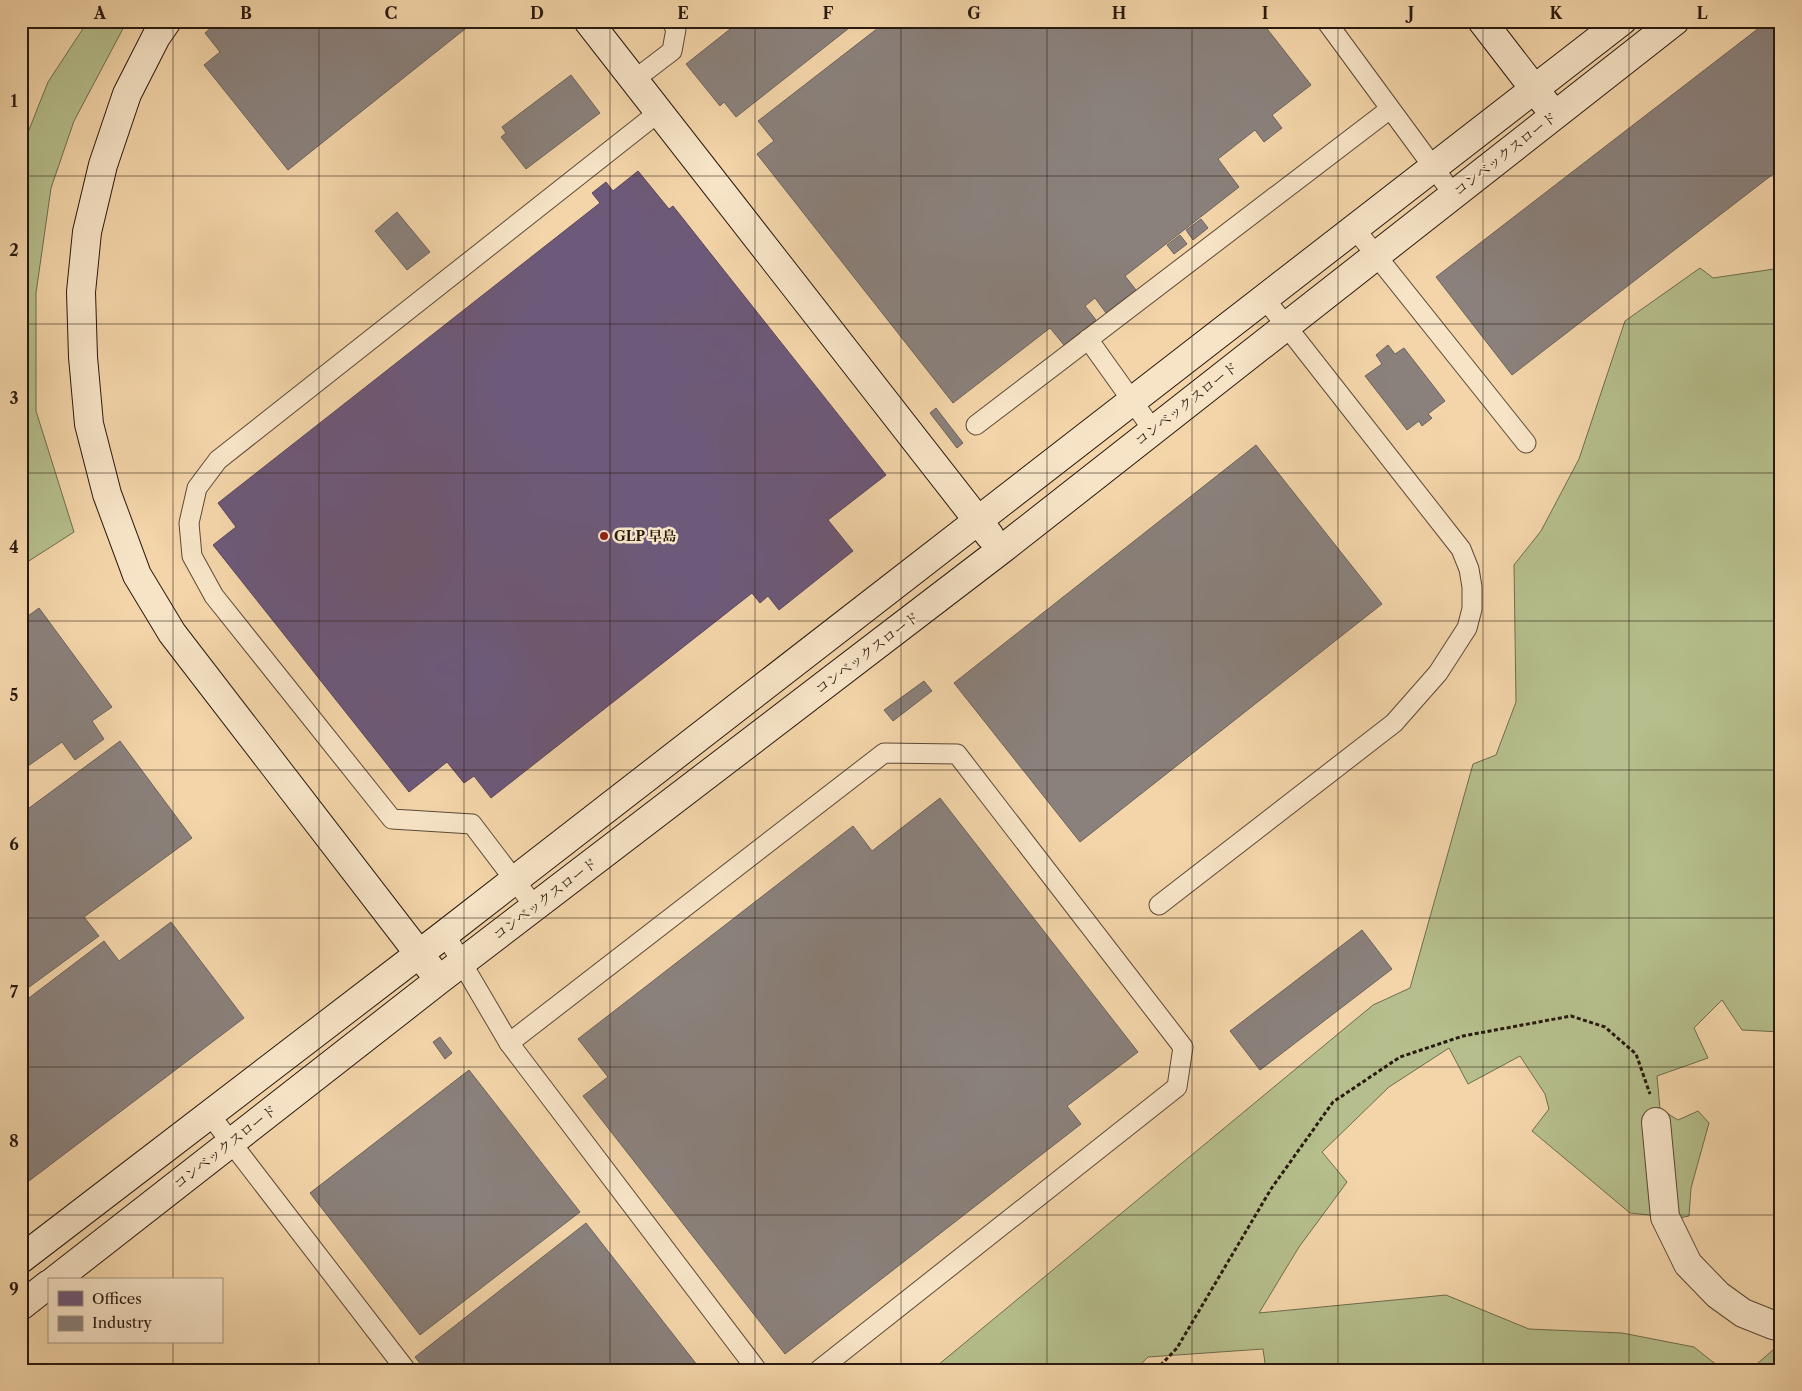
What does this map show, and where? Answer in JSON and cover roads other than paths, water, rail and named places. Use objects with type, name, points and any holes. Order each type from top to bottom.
[{"type":"street","points":[[167,21],[156,37],[127,94],[102,164],[87,232],[81,292],[83,357],[89,424],[106,494],[137,575],[172,633],[439,980]]},
{"type":"street","points":[[588,21],[1001,550]]},
{"type":"street","points":[[1482,21],[1554,115]]},
{"type":"street","points":[[21,1259],[978,522],[1622,21]]},
{"type":"street","name":"コンベックスロード","points":[[58,1278],[439,980],[1001,550],[1675,21]]},
{"type":"street","points":[[1656,1122],[1665,1217],[1688,1264],[1718,1295],[1743,1313],[1773,1325],[1781,1326]]},
{"type":"street","points":[[21,1306],[48,1285]]},
{"type":"lane","points":[[634,80],[672,51],[676,29],[671,21]]},
{"type":"lane","points":[[1326,21],[1453,194]]},
{"type":"lane","points":[[976,425],[1390,109]]},
{"type":"lane","points":[[535,907],[472,824],[392,820],[214,596],[192,556],[189,523],[197,488],[218,460],[659,112]]},
{"type":"lane","points":[[1355,229],[1526,442]]},
{"type":"lane","points":[[1159,905],[1394,723],[1438,673],[1467,628],[1472,609],[1472,586],[1469,569],[1461,549],[1265,299]]},
{"type":"lane","points":[[1088,340],[1152,430]]},
{"type":"lane","points":[[509,1044],[884,754],[957,754],[1183,1047],[1176,1087],[819,1370]]},
{"type":"lane","points":[[445,934],[509,1044],[757,1370]]},
{"type":"lane","points":[[210,1114],[406,1370]]},
{"type":"place","name":"GLP 早島","points":[[604,536]]}]
